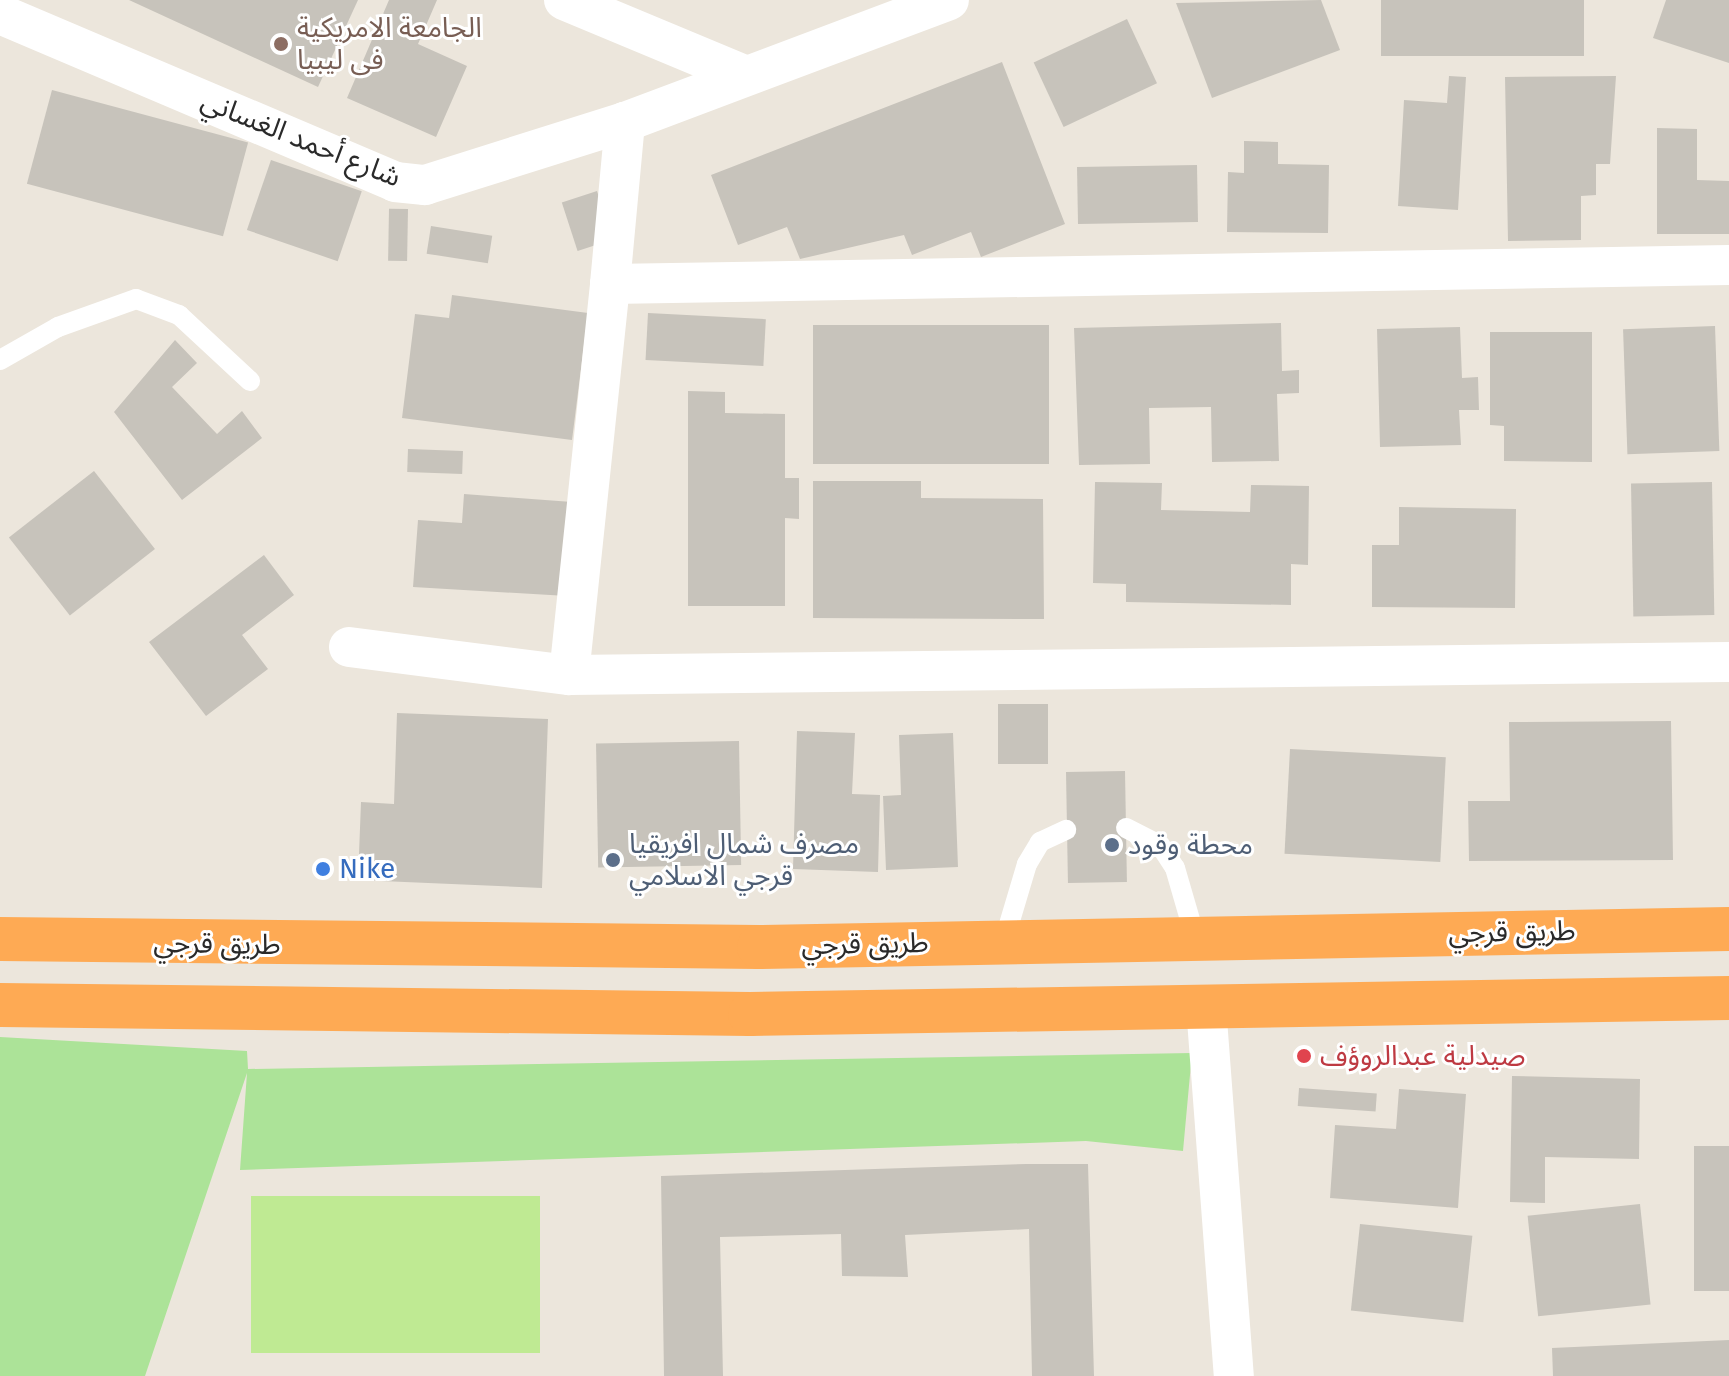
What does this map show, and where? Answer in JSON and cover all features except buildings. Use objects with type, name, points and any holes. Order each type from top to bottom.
[{"type":"highway","name":"طريق قرجي","points":[[0,939],[697,947],[1729,929]]},
{"type":"highway","points":[[0,1005],[750,1014],[1729,998]]},
{"type":"street","points":[[564,0],[744,75]]},
{"type":"street","name":"شارع أحمد الغساني","points":[[0,14],[395,182],[460,177],[625,122],[889,13],[949,0]]},
{"type":"street","points":[[569,675],[625,122]]},
{"type":"street","points":[[610,284],[1729,265]]},
{"type":"street","points":[[349,647],[569,675],[1729,662]]},
{"type":"street","points":[[1206,1006],[1234,1376]]},
{"type":"lane","points":[[0,360],[58,327],[136,299],[179,315],[250,381]]},
{"type":"lane","points":[[1126,828],[1160,845],[1175,868],[1195,937]]},
{"type":"lane","points":[[1004,941],[1027,864],[1040,842],[1066,830]]},
{"type":"green space","points":[[0,1037],[247,1051],[248,1069],[1192,1053],[1183,1151],[1086,1141],[240,1170],[247,1073],[145,1376],[0,1376]]},
{"type":"green space","points":[[251,1196],[540,1196],[540,1353],[251,1353]]},
{"type":"place","name":"الجامعة الامريكية فى ليبيا","points":[[281,44]]},
{"type":"place","name":"محطة وقود","points":[[1112,845]]},
{"type":"place","name":"مصرف شمال افريقيا قرجي الاسلامي","points":[[613,860]]},
{"type":"place","name":"Nike","points":[[323,869]]},
{"type":"place","name":"صيدلية عبدالروؤف","points":[[1304,1056]]}]
